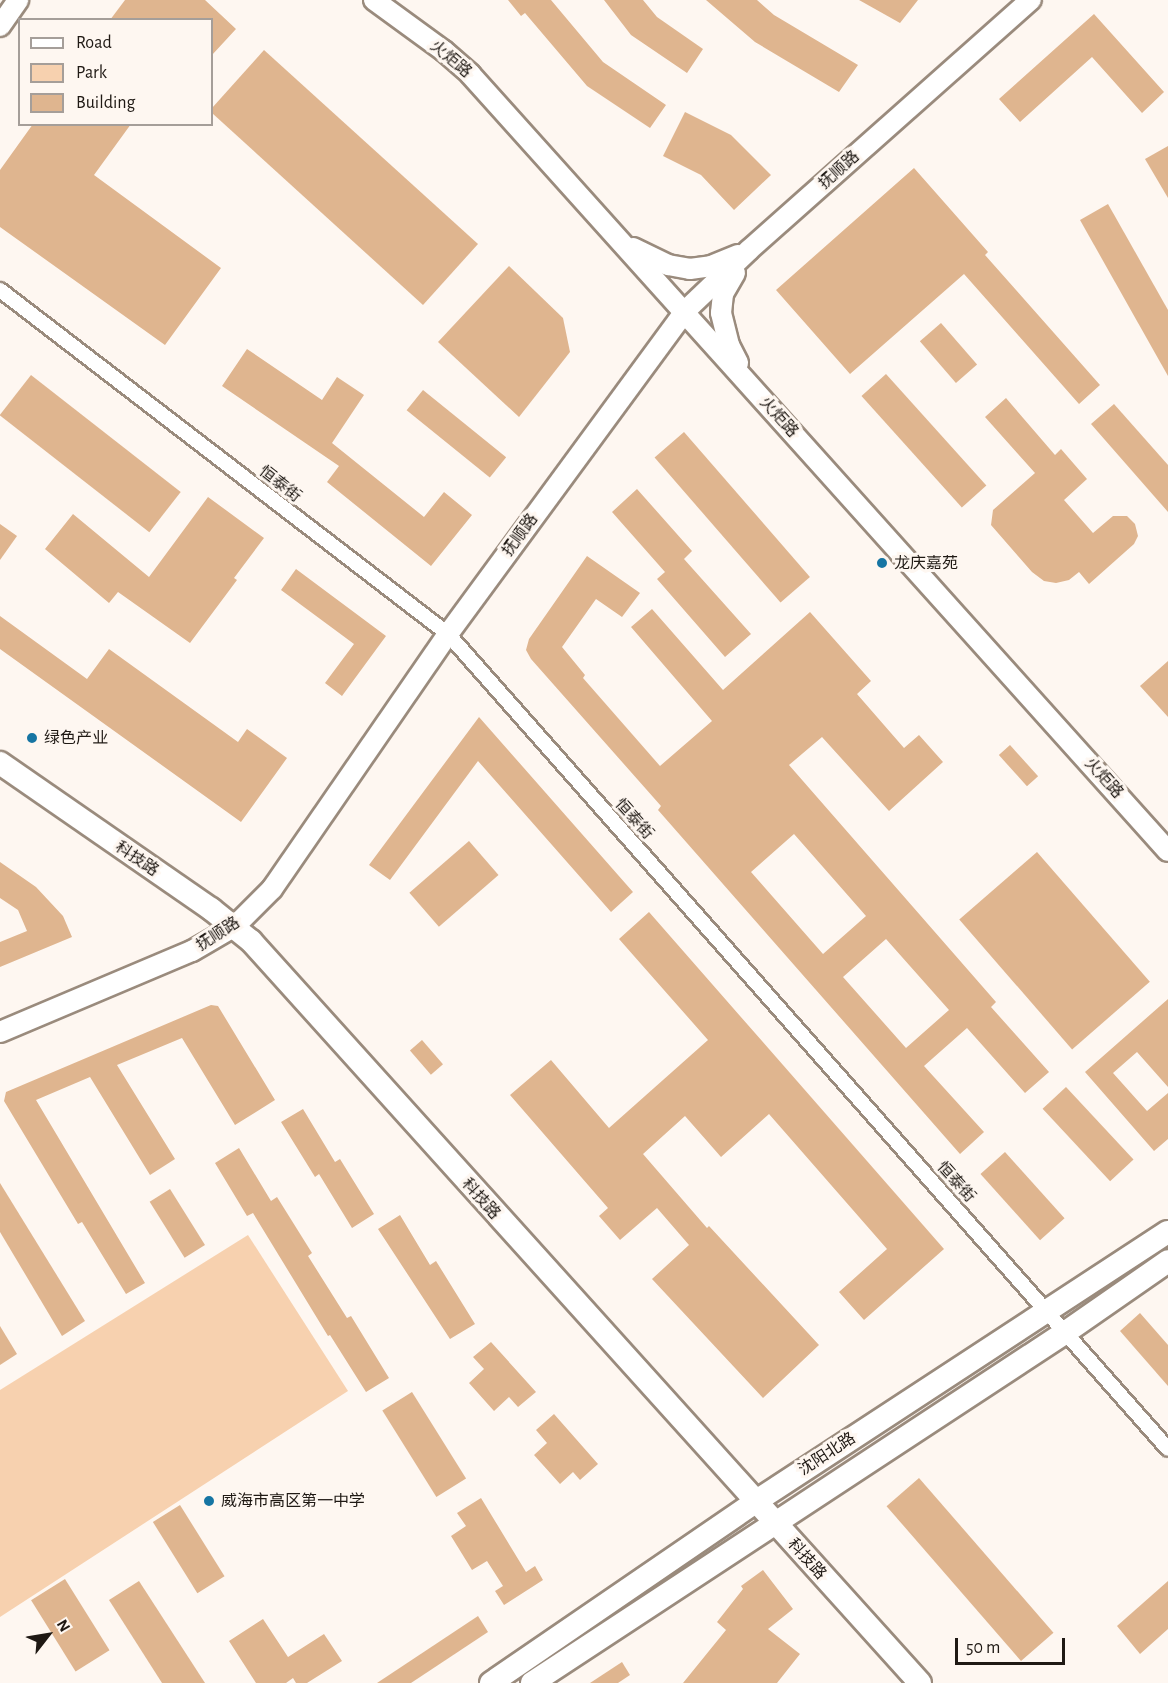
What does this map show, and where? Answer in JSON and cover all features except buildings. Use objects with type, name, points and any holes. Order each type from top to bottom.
[{"type":"main road","name":"科技路","points":[[0,763],[235,926],[920,1683]]},
{"type":"main road","name":"沈阳北路","points":[[491,1683],[755,1502],[1168,1232]]},
{"type":"main road","name":"沈阳北路","points":[[532,1683],[1066,1332],[1168,1261]]},
{"type":"street","points":[[0,26],[18,0]]},
{"type":"street","name":"火炬路","points":[[374,0],[444,51],[470,74],[1168,851]]},
{"type":"street","name":"抚顺路","points":[[0,1032],[192,951],[235,926],[272,889],[448,634],[685,311],[749,250],[1031,0]]},
{"type":"street","points":[[625,245],[668,265],[690,269],[711,266],[749,250]]},
{"type":"street","points":[[749,250],[723,294],[721,313],[729,345],[749,383]]},
{"type":"street","name":"恒泰街","points":[[0,290],[448,634],[1168,1449]]},
{"type":"green space","points":[[248,1235],[348,1391],[0,1617],[0,1390]]},
{"type":"place","name":"龙庆嘉苑","points":[[882,563]]},
{"type":"place","name":"绿色产业","points":[[32,738]]},
{"type":"place","name":"威海市高区第一中学","points":[[209,1501]]}]
